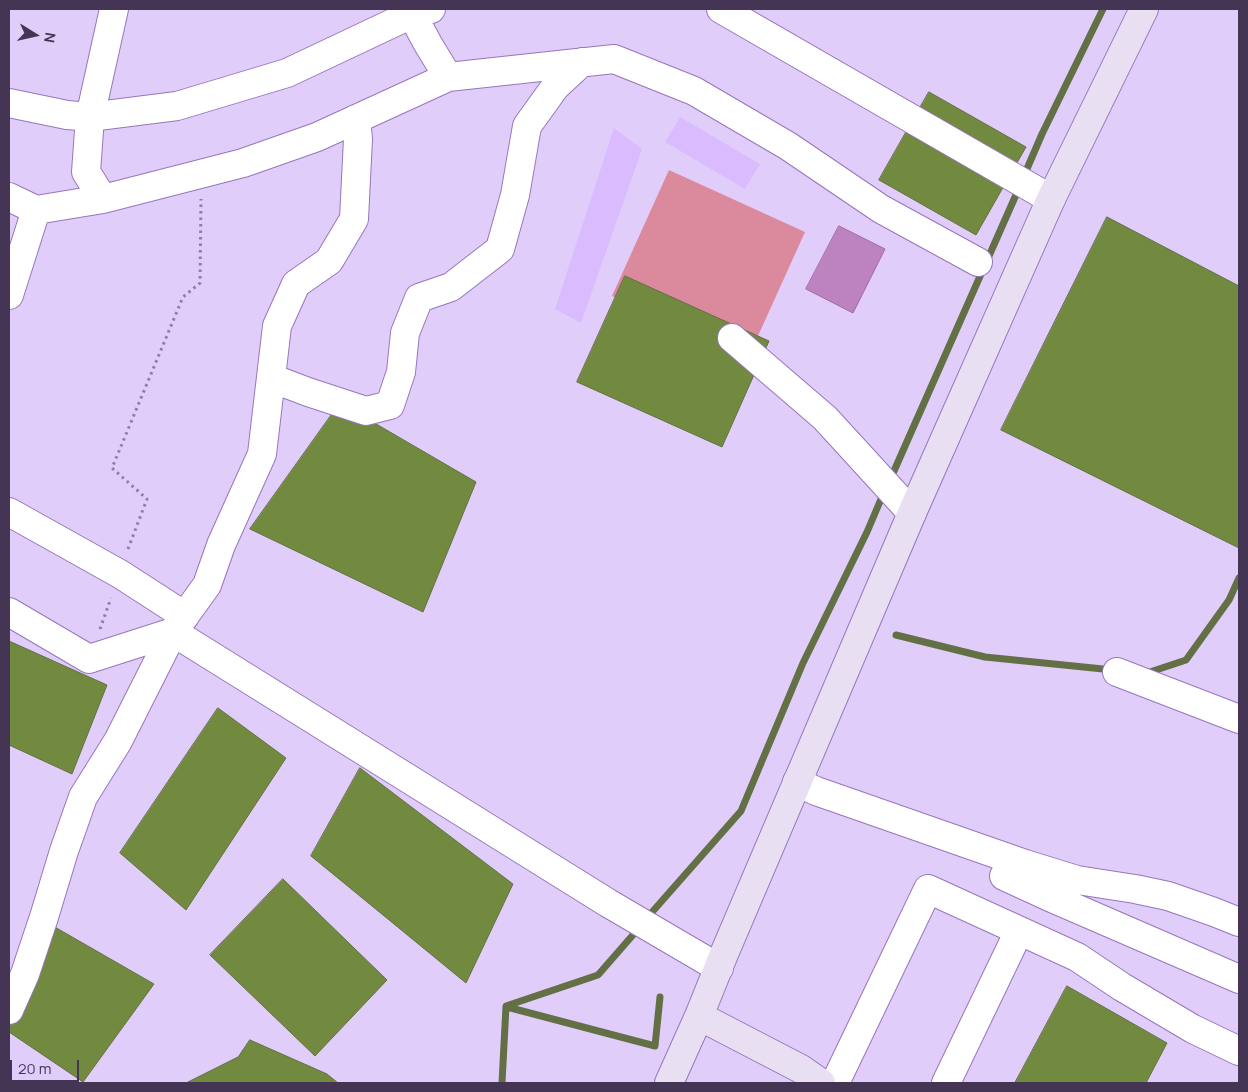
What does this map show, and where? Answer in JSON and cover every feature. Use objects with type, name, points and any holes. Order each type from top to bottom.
[{"type":"main road","points":[[669,1083],[700,1016],[718,968],[912,513],[1051,199],[1144,9]]},
{"type":"main road","points":[[700,1016],[801,1070],[821,1083]]},
{"type":"street","points":[[103,199],[86,172],[90,116],[114,9]]},
{"type":"street","points":[[721,9],[1051,199]]},
{"type":"street","points":[[9,103],[67,115],[90,116],[177,106],[287,72],[417,11],[428,44],[448,76]]},
{"type":"street","points":[[9,197],[36,210],[103,199],[243,163],[318,136],[448,76],[614,59],[694,91],[788,146],[881,209],[978,262]]},
{"type":"street","points":[[271,378],[366,411],[390,405],[401,372],[405,333],[419,298],[451,287],[500,249],[515,196],[527,126],[555,87],[582,62]]},
{"type":"street","points":[[9,1010],[35,946],[64,851],[83,797],[118,741],[179,624],[207,585],[221,545],[262,454],[277,326],[296,284],[329,261],[354,219],[358,139],[356,119]]},
{"type":"street","points":[[9,295],[36,210]]},
{"type":"street","points":[[732,338],[825,418],[912,513]]},
{"type":"street","points":[[9,512],[120,574],[179,624],[608,903],[718,968]]},
{"type":"street","points":[[9,612],[89,659],[179,624]]},
{"type":"street","points":[[1117,672],[1239,719]]},
{"type":"street","points":[[797,782],[816,791],[1025,864],[1077,880],[1168,896],[1239,922]]},
{"type":"street","points":[[1004,876],[1239,979]]},
{"type":"street","points":[[834,1083],[928,889],[1077,957],[1185,1025],[1239,1051]]},
{"type":"street","points":[[946,1083],[1019,931]]},
{"type":"path","points":[[89,659],[147,499],[112,468],[183,297],[200,283],[201,174]]},
{"type":"shaded area","points":[[929,92],[1026,147],[976,235],[879,180]]},
{"type":"shaded area","points":[[680,117],[760,164],[745,189],[665,142]]},
{"type":"shaded area","points":[[614,128],[642,149],[581,323],[555,309]]},
{"type":"shaded area","points":[[669,170],[805,232],[748,358],[612,296]]},
{"type":"shaded area","points":[[1107,217],[1239,286],[1239,548],[1001,430]]},
{"type":"shaded area","points":[[625,276],[769,341],[722,447],[577,382]]},
{"type":"shaded area","points":[[340,403],[476,482],[423,612],[250,529]]},
{"type":"shaded area","points":[[9,641],[107,685],[72,774],[9,745]]},
{"type":"shaded area","points":[[218,708],[286,758],[186,910],[120,853]]},
{"type":"shaded area","points":[[360,768],[513,884],[466,983],[311,856]]},
{"type":"shaded area","points":[[283,879],[387,980],[315,1056],[210,955]]},
{"type":"shaded area","points":[[53,926],[154,984],[83,1082],[9,1032],[9,1019]]},
{"type":"shaded area","points":[[1067,986],[1167,1043],[1146,1083],[1015,1083]]},
{"type":"shaded area","points":[[250,1040],[327,1074],[338,1083],[186,1083],[238,1057]]},
{"type":"building","points":[[839,226],[885,249],[853,313],[806,289]]},
{"type":"waterway","points":[[1023,178],[1042,134],[1103,9]]},
{"type":"waterway","points":[[890,480],[1019,188]]},
{"type":"waterway","points":[[646,919],[741,811],[803,663],[867,532],[884,492]]},
{"type":"waterway","points":[[1147,673],[1186,660],[1229,600],[1239,578]]},
{"type":"waterway","points":[[896,635],[985,657],[1113,670]]},
{"type":"waterway","points":[[502,1083],[506,1006],[598,975],[639,928]]},
{"type":"waterway","points":[[507,1007],[655,1046],[660,997]]}]
